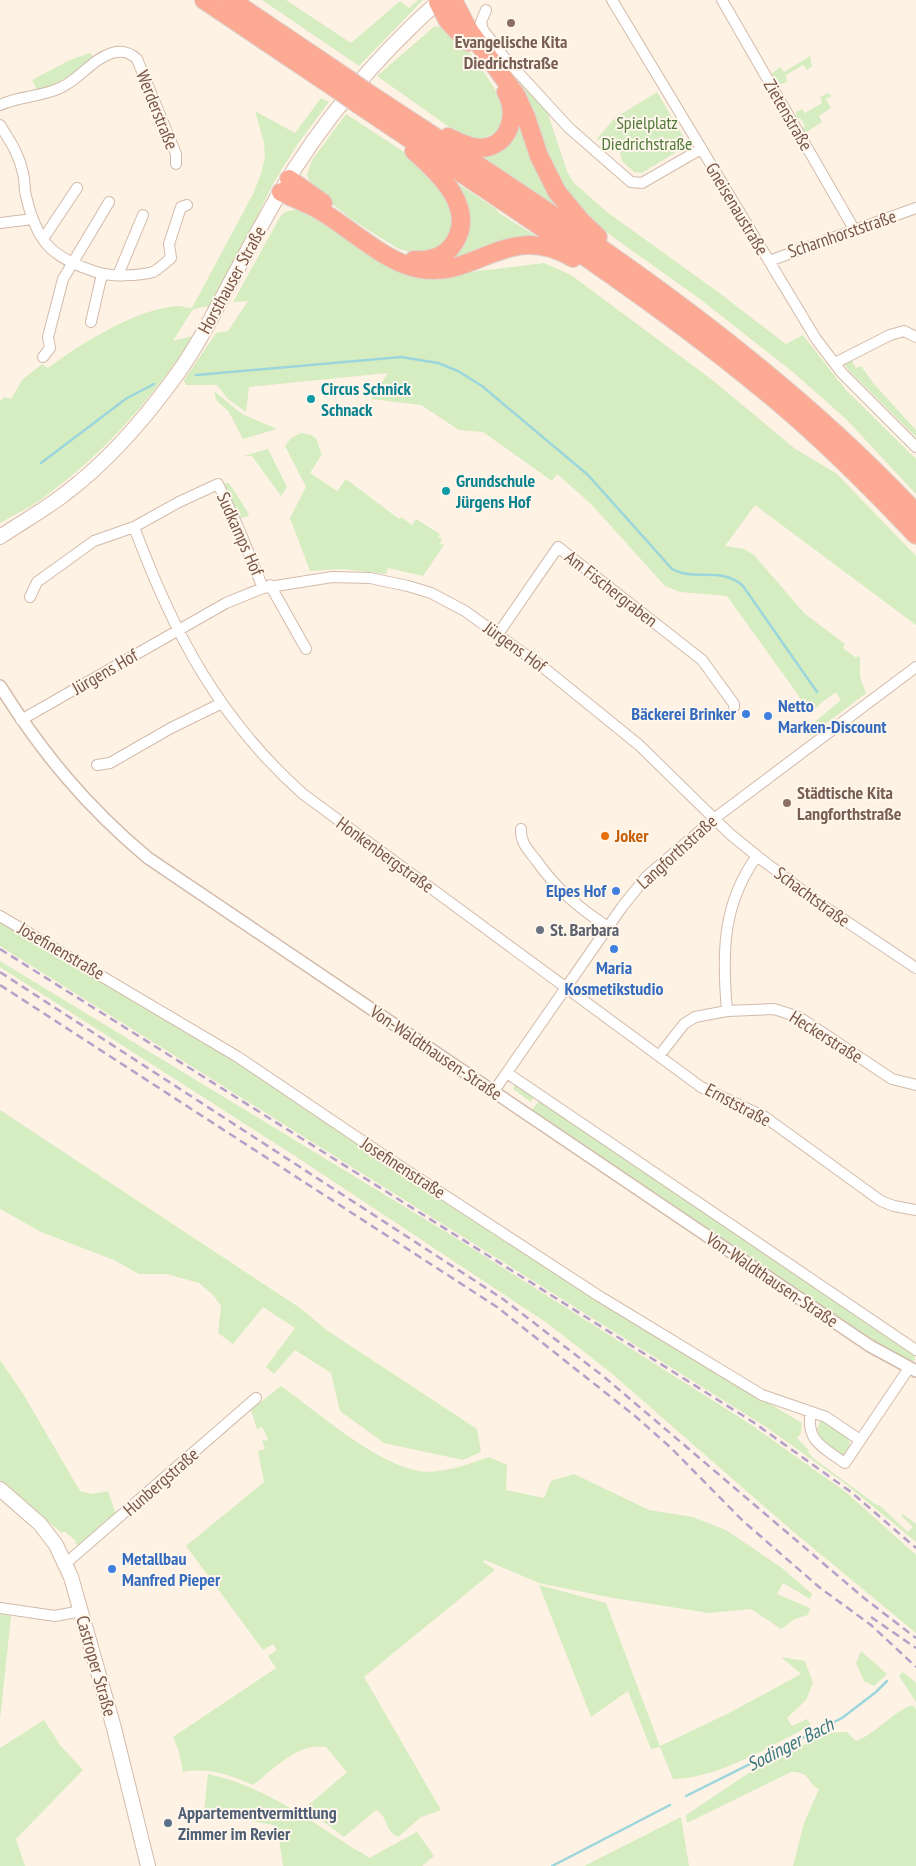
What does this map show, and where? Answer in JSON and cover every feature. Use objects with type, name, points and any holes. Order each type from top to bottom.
[{"type":"highway","points":[[204,0],[343,85]]},
{"type":"highway","points":[[231,0],[362,100],[637,293],[725,358],[788,410],[837,454],[916,535]]},
{"type":"highway","points":[[362,100],[395,102],[446,136],[472,147],[481,148],[501,140],[510,126],[512,118],[508,96],[491,70],[448,21],[442,0]]},
{"type":"highway","points":[[442,0],[468,29],[516,95],[526,117],[539,156],[557,192],[597,236],[644,269],[654,286]]},
{"type":"highway","points":[[285,186],[402,257],[425,261],[445,253],[457,238],[461,226],[460,213],[450,189],[415,152],[369,119],[362,100]]},
{"type":"highway","points":[[380,101],[654,286],[697,318],[803,404],[860,456],[916,513]]},
{"type":"highway","points":[[285,186],[397,261],[416,268],[450,269],[503,249],[522,244],[544,246],[566,254],[628,295],[637,293]]},
{"type":"main road","name":"Horsthauser Straße","points":[[0,537],[66,494],[104,461],[147,413],[172,382],[196,344],[285,186],[314,140],[348,95],[382,56],[442,0]]},
{"type":"main road","name":"Castroper Straße","points":[[0,1489],[40,1524],[56,1545],[65,1564],[81,1611],[129,1783],[148,1866]]},
{"type":"street","name":"Gneisenaustraße","points":[[612,0],[809,327],[857,389],[916,447]]},
{"type":"street","name":"Zietenstraße","points":[[722,0],[854,229]]},
{"type":"street","points":[[486,10],[482,22],[483,30],[504,57],[570,128],[631,182],[642,183],[701,149]]},
{"type":"street","name":"Werderstraße","points":[[0,105],[13,99],[41,95],[61,88],[111,53],[123,51],[130,53],[137,59],[176,154],[176,164]]},
{"type":"street","points":[[0,125],[13,142],[24,173],[25,194],[42,239],[56,255],[71,264],[102,274],[118,275],[154,272],[171,258],[169,244],[181,207],[187,205]]},
{"type":"street","points":[[42,239],[76,188]]},
{"type":"street","points":[[43,357],[50,348],[48,337],[60,288],[71,264],[109,202]]},
{"type":"street","name":"Scharnhorststraße","points":[[769,261],[916,208]]},
{"type":"street","points":[[118,275],[143,215]]},
{"type":"street","points":[[0,223],[33,219]]},
{"type":"street","points":[[91,322],[102,274]]},
{"type":"street","points":[[835,363],[890,334],[904,331],[916,337]]},
{"type":"street","name":"Sudkamps Hof","points":[[30,597],[37,582],[94,542],[134,526],[218,484],[266,586]]},
{"type":"street","points":[[134,526],[177,631]]},
{"type":"street","name":"Am Fischergraben","points":[[498,634],[558,547],[702,660],[734,704],[734,707]]},
{"type":"street","name":"Jürgens Hof","points":[[21,720],[226,603],[266,586],[332,577],[389,581],[431,593],[448,601],[498,634],[582,697],[621,730],[715,818]]},
{"type":"street","points":[[266,586],[306,649]]},
{"type":"street","name":"Honkenbergstraße","points":[[177,631],[222,703],[255,747],[303,794],[566,988]]},
{"type":"street","name":"Langforthstraße","points":[[494,1091],[608,927],[647,876],[715,818],[916,667]]},
{"type":"street","name":"Von-Waldthausen-Straße","points":[[0,686],[21,720],[74,789],[148,858],[862,1341],[912,1370]]},
{"type":"street","points":[[97,765],[110,763],[171,728],[222,703]]},
{"type":"street","name":"Schachtstraße","points":[[715,818],[757,856],[816,901],[916,968]]},
{"type":"street","points":[[521,829],[523,844],[554,884],[575,905],[608,927]]},
{"type":"street","points":[[727,1011],[724,968],[728,924],[733,901],[742,876],[757,856]]},
{"type":"street","name":"Josefinenstraße","points":[[0,916],[238,1057],[392,1161],[599,1296],[762,1395],[826,1417],[860,1440]]},
{"type":"street","name":"Ernststraße","points":[[566,988],[711,1093],[765,1117],[881,1201],[894,1206],[916,1210]]},
{"type":"street","name":"Heckerstraße","points":[[659,1056],[689,1020],[704,1014],[764,1008],[790,1013],[887,1076],[916,1084]]},
{"type":"street","name":"Von-Waldthausen-Straße","points":[[507,1073],[916,1350]]},
{"type":"street","points":[[811,1412],[809,1422],[812,1436],[818,1443],[845,1462],[912,1370]]},
{"type":"street","name":"Hunbergstraße","points":[[65,1564],[256,1398]]},
{"type":"street","points":[[0,1608],[55,1616],[81,1611]]},
{"type":"green space","points":[[262,0],[286,0],[351,43],[400,1],[409,8],[418,0],[423,0],[359,66]]},
{"type":"green space","points":[[435,26],[448,30],[456,37],[473,57],[498,95],[505,114],[501,126],[493,134],[469,141],[377,76]]},
{"type":"green space","points":[[492,50],[547,111],[567,171],[574,183],[607,212],[786,344],[803,335],[845,389],[916,459],[916,494],[846,419],[794,373],[700,299],[613,237],[586,215],[566,192]]},
{"type":"green space","points":[[90,53],[93,57],[74,73],[37,90],[32,80],[70,60]]},
{"type":"green space","points":[[810,56],[812,66],[807,70],[803,65],[786,75],[787,82],[778,85],[771,74],[780,67],[784,72]]},
{"type":"green space","name":"Spielplatz Diedrichstraße","points":[[657,92],[687,143],[686,146],[642,173],[634,172],[622,161],[615,141],[609,139],[596,140],[615,118]]},
{"type":"green space","points":[[828,93],[832,96],[826,99],[831,108],[819,116],[822,122],[805,133],[802,128],[805,126],[800,118],[797,119],[796,112],[802,109],[805,113],[822,103],[820,97]]},
{"type":"green space","points":[[321,98],[329,102],[297,145],[274,182],[210,306],[193,309],[173,341],[193,336],[178,359],[126,424],[86,463],[38,502],[0,523],[0,401],[4,397],[11,399],[22,380],[42,364],[48,368],[76,348],[109,329],[143,314],[161,309],[177,306],[192,308],[253,194],[261,174],[265,157],[264,143],[255,111],[295,133]]},
{"type":"green space","points":[[516,113],[565,212],[479,154]]},
{"type":"green space","points":[[346,114],[410,156],[450,200],[454,226],[444,246],[418,255],[397,248],[353,220],[313,189],[307,175],[312,160]]},
{"type":"green space","points":[[446,176],[539,238],[481,254],[432,263],[457,244]]},
{"type":"green space","points":[[297,209],[414,277],[433,280],[446,279],[470,272],[544,263],[571,275],[711,379],[794,448],[837,474],[916,556],[916,625],[755,505],[725,546],[744,549],[754,555],[804,613],[845,644],[843,648],[856,658],[860,657],[860,677],[866,693],[810,736],[809,727],[841,700],[836,692],[821,703],[810,715],[796,692],[727,596],[680,592],[665,586],[591,504],[557,474],[552,481],[483,432],[459,430],[421,405],[371,399],[388,373],[249,387],[246,412],[228,399],[217,385],[186,385],[184,380],[216,333],[228,331],[248,301],[233,302],[280,217],[285,212]]},
{"type":"green space","points":[[851,359],[856,368],[861,366],[874,384],[916,430],[916,437],[849,371],[844,364]]},
{"type":"green space","points":[[214,391],[242,414],[277,429],[243,439],[229,412],[216,400]]},
{"type":"green space","points":[[301,433],[315,437],[322,454],[310,473],[337,491],[346,479],[399,519],[401,517],[412,525],[416,519],[440,534],[438,537],[442,539],[440,543],[444,545],[423,576],[388,568],[386,574],[342,569],[310,571],[290,518],[306,487],[285,446],[291,438]]},
{"type":"green space","points":[[268,449],[287,487],[281,496],[252,456],[244,456]]},
{"type":"green space","points":[[225,483],[229,483],[249,514],[248,516],[239,519],[224,487]]},
{"type":"green space","points":[[0,921],[141,1002],[261,1077],[438,1198],[442,1196],[714,1371],[802,1423],[801,1433],[797,1438],[809,1450],[808,1452],[813,1458],[879,1505],[908,1532],[913,1527],[901,1515],[903,1514],[916,1524],[916,1542],[847,1485],[769,1429],[0,946]]},
{"type":"green space","points":[[0,961],[451,1235],[750,1424],[847,1493],[916,1555],[916,1633],[796,1534],[610,1372],[547,1323],[298,1158],[0,967]]},
{"type":"green space","points":[[515,1083],[914,1352],[915,1360],[909,1362],[879,1346],[531,1111],[539,1101],[534,1097],[531,1102],[513,1089]]},
{"type":"green space","points":[[0,1110],[300,1308],[328,1331],[477,1429],[481,1452],[463,1460],[384,1443],[340,1411],[331,1373],[295,1350],[274,1374],[266,1367],[295,1328],[263,1307],[233,1344],[218,1333],[221,1306],[213,1295],[199,1283],[167,1274],[139,1274],[114,1260],[41,1232],[0,1209]]},
{"type":"green space","points":[[0,1360],[22,1392],[80,1491],[92,1494],[108,1491],[116,1514],[80,1546],[75,1544],[76,1541],[64,1531],[62,1533],[0,1482]]},
{"type":"green space","points":[[281,1386],[365,1447],[401,1466],[426,1472],[454,1468],[489,1457],[507,1465],[506,1490],[544,1498],[551,1481],[574,1474],[649,1510],[693,1517],[726,1530],[782,1568],[812,1594],[810,1599],[783,1583],[777,1594],[810,1608],[808,1615],[795,1619],[781,1629],[751,1609],[709,1613],[613,1598],[539,1583],[485,1560],[483,1562],[495,1570],[364,1677],[441,1810],[421,1817],[398,1837],[393,1834],[383,1816],[376,1810],[344,1837],[305,1808],[347,1772],[326,1747],[306,1749],[296,1753],[253,1785],[211,1771],[183,1772],[179,1752],[173,1737],[276,1668],[268,1656],[277,1650],[273,1644],[263,1650],[186,1546],[264,1482],[258,1451],[265,1449],[262,1439],[266,1441],[268,1439],[262,1427],[257,1429],[251,1410]]},
{"type":"green space","points":[[824,1421],[849,1437],[850,1448],[845,1455],[840,1455],[818,1437],[816,1431],[820,1422]]},
{"type":"green space","points":[[539,1585],[606,1603],[660,1746],[729,1713],[801,1674],[781,1657],[805,1661],[813,1683],[806,1700],[787,1718],[792,1726],[807,1719],[811,1725],[744,1760],[708,1773],[673,1779],[660,1747],[651,1749],[628,1691],[591,1717]]},
{"type":"green space","points":[[0,1614],[11,1616],[0,1720]]},
{"type":"green space","points":[[861,1651],[887,1674],[874,1686],[864,1681],[856,1663]]},
{"type":"green space","points":[[903,1672],[916,1683],[916,1702],[899,1676]]},
{"type":"green space","points":[[912,1705],[916,1709],[916,1866],[793,1866],[804,1823],[819,1789],[805,1775],[797,1772],[791,1772],[687,1823],[686,1815],[753,1770],[828,1733],[847,1732],[856,1741]]},
{"type":"green space","points":[[44,1720],[60,1745],[83,1770],[16,1839],[25,1866],[0,1866],[0,1748]]},
{"type":"green space","points":[[208,1774],[246,1786],[281,1803],[369,1858],[417,1832],[434,1856],[422,1866],[283,1866],[277,1826],[204,1811]]},
{"type":"green space","points":[[681,1817],[689,1866],[584,1866]]},
{"type":"waterway","points":[[196,375],[401,357],[438,363],[458,371],[482,386],[588,475],[672,569],[681,573],[726,577],[735,580],[743,586],[817,692]]},
{"type":"waterway","points":[[41,463],[127,398],[154,384]]},
{"type":"waterway","name":"Sodinger Bach","points":[[686,1796],[842,1718],[876,1692],[887,1681]]},
{"type":"waterway","name":"Sodinger Bach","points":[[552,1866],[670,1805]]},
{"type":"railway","points":[[0,949],[753,1422],[851,1492],[916,1548]]},
{"type":"railway","points":[[0,972],[503,1299],[603,1376],[864,1598],[916,1638]]},
{"type":"railway","points":[[0,985],[497,1307],[635,1416],[670,1447],[743,1521],[819,1587],[871,1625],[916,1667]]},
{"type":"railway","points":[[871,1617],[916,1648]]},
{"type":"place","name":"Evangelische Kita Diedrichstraße","points":[[511,23]]},
{"type":"place","name":"Circus Schnick Schnack","points":[[311,399]]},
{"type":"place","name":"Grundschule Jürgens Hof","points":[[446,491]]},
{"type":"place","name":"Bäckerei Brinker","points":[[746,714]]},
{"type":"place","name":"Netto Marken-Discount","points":[[768,716]]},
{"type":"place","name":"Städtische Kita Langforthstraße","points":[[787,803]]},
{"type":"place","name":"Joker","points":[[605,836]]},
{"type":"place","name":"Elpes Hof","points":[[616,891]]},
{"type":"place","name":"St. Barbara","points":[[540,930]]},
{"type":"place","name":"Maria Kosmetikstudio","points":[[614,949]]},
{"type":"place","name":"Metallbau Manfred Pieper","points":[[112,1569]]},
{"type":"place","name":"Appartementvermittlung Zimmer im Revier","points":[[168,1823]]}]
